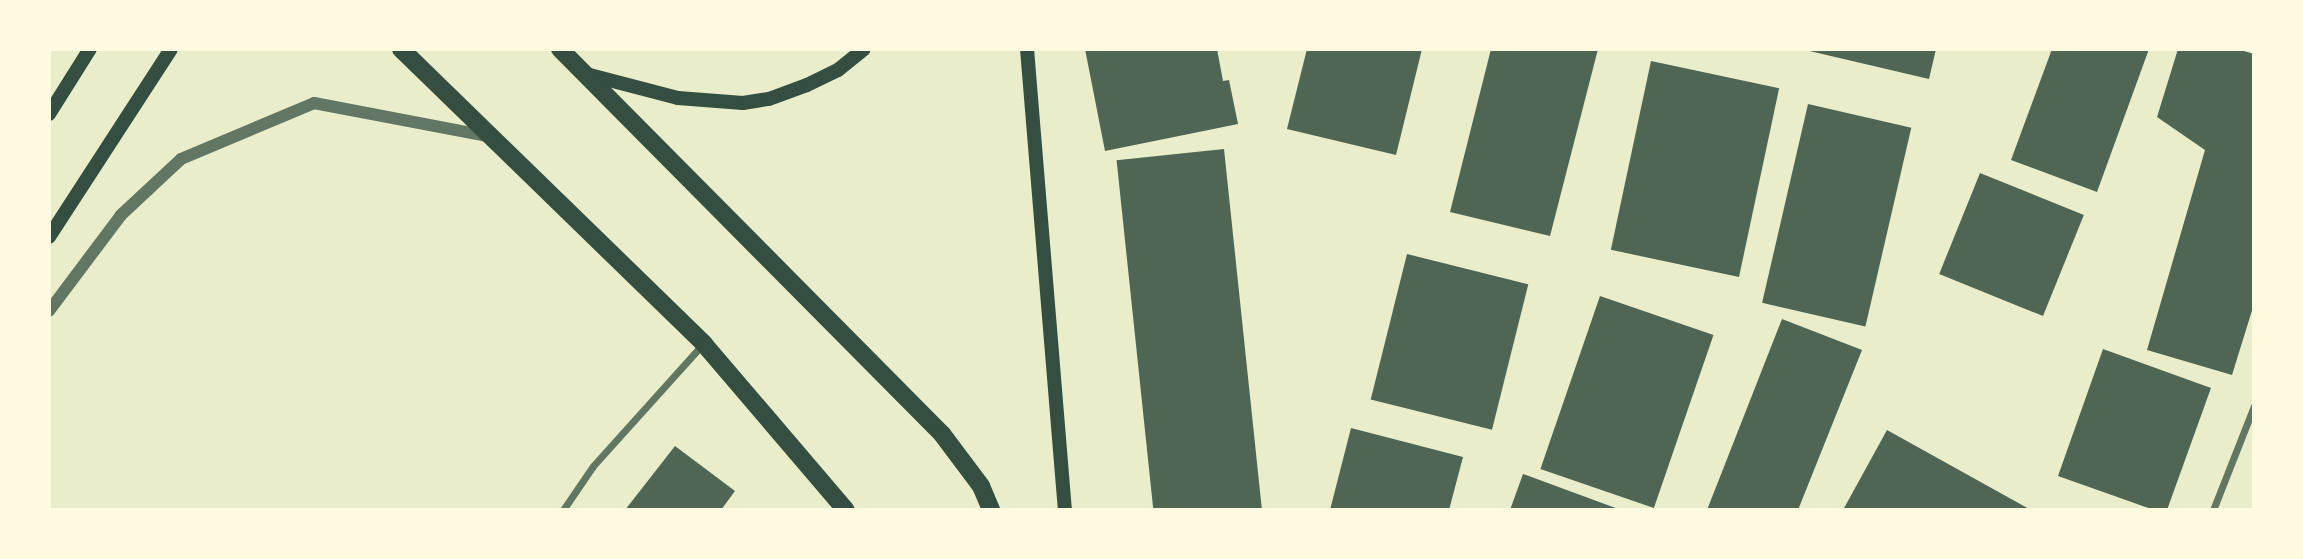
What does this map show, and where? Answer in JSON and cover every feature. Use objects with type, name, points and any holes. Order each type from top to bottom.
[{"type":"main road","points":[[49,114],[90,49]]},
{"type":"main road","points":[[49,237],[171,49]]},
{"type":"main road","points":[[401,49],[704,344],[846,510]]},
{"type":"main road","points":[[560,49],[942,434],[981,486],[991,510]]},
{"type":"main road","points":[[586,74],[678,98],[743,103],[769,99],[807,85],[838,70],[864,49]]},
{"type":"main road","points":[[1027,49],[1065,510]]},
{"type":"street","points":[[49,311],[121,215],[181,159],[314,103],[492,137]]},
{"type":"street","points":[[563,510],[593,466],[704,344]]},
{"type":"street","points":[[2213,510],[2254,406]]},
{"type":"building","points":[[1085,49],[1217,49],[1223,81],[1229,80],[1238,124],[1105,151]]},
{"type":"building","points":[[1307,49],[1422,49],[1396,155],[1287,129]]},
{"type":"building","points":[[1491,49],[1598,49],[1550,236],[1450,212]]},
{"type":"building","points":[[1801,49],[1936,49],[1929,79]]},
{"type":"building","points":[[2052,49],[2149,49],[2097,192],[2011,160]]},
{"type":"building","points":[[2178,49],[2237,49],[2254,54],[2254,304],[2232,375],[2147,350],[2205,150],[2157,117]]},
{"type":"building","points":[[1651,61],[1779,88],[1739,277],[1611,250]]},
{"type":"building","points":[[1808,104],[1911,128],[1865,327],[1762,303]]},
{"type":"building","points":[[1224,149],[1262,510],[1153,510],[1117,160]]},
{"type":"building","points":[[1980,173],[2084,215],[2043,316],[1939,274]]},
{"type":"building","points":[[1407,254],[1528,284],[1492,430],[1371,400]]},
{"type":"building","points":[[1600,296],[1713,335],[1654,508],[1540,469]]},
{"type":"building","points":[[1782,319],[1862,350],[1798,510],[1707,510]]},
{"type":"building","points":[[2103,349],[2211,388],[2167,510],[2154,510],[2058,476]]},
{"type":"building","points":[[1351,428],[1463,457],[1449,510],[1330,510]]},
{"type":"building","points":[[1887,430],[2031,510],[1843,510]]},
{"type":"building","points":[[675,446],[735,491],[721,510],[625,510]]},
{"type":"building","points":[[1523,474],[1621,510],[1510,510]]}]
